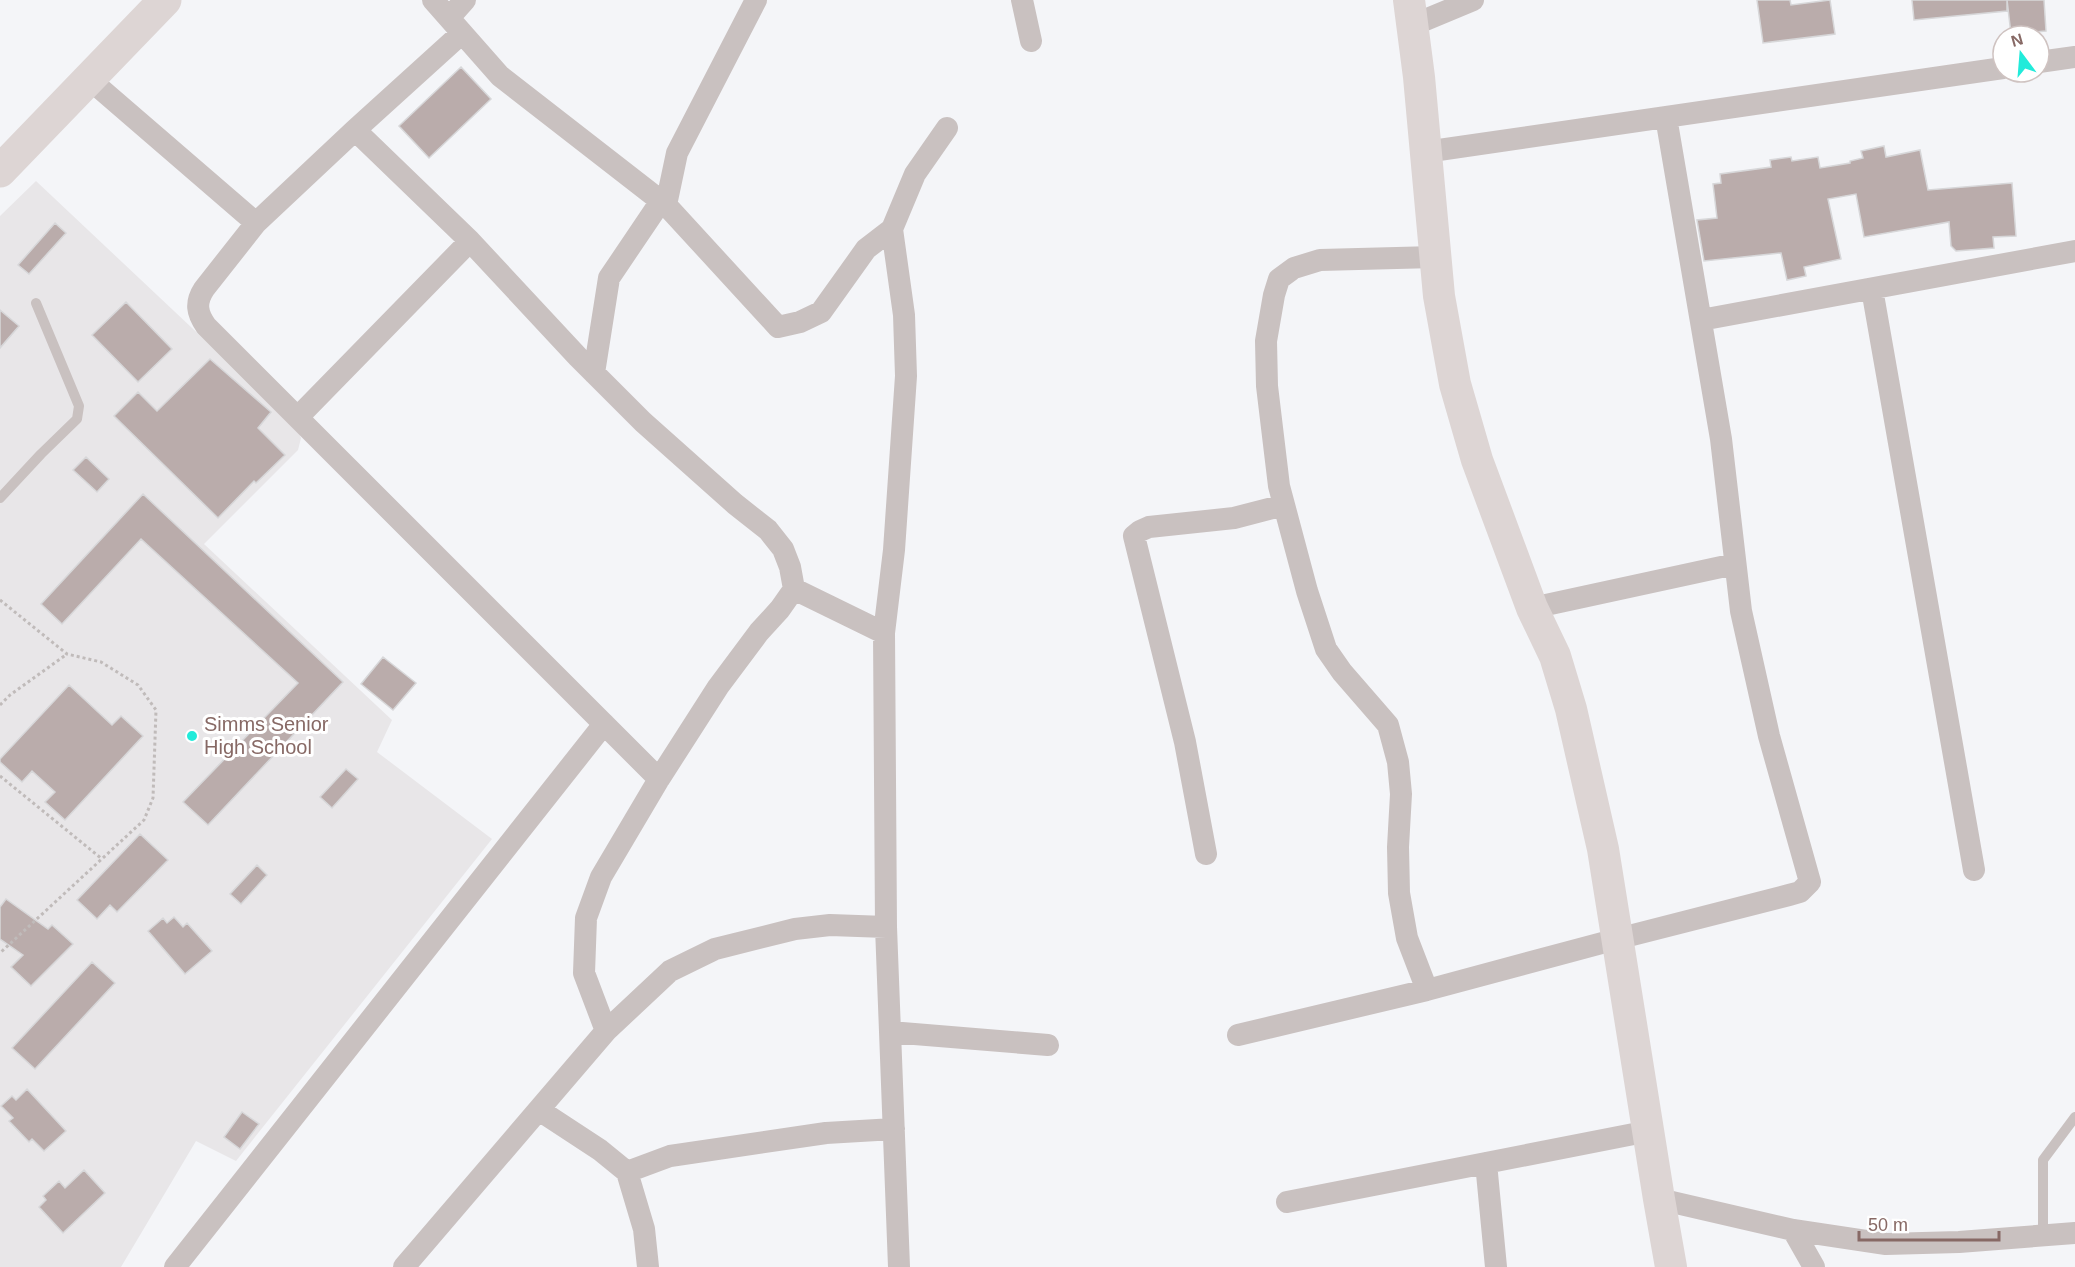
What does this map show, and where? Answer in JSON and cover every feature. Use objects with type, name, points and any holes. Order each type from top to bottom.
[{"type":"main road","points":[[0,171],[165,0]]},
{"type":"street","points":[[433,0],[500,76],[663,203],[778,327],[800,322],[821,312],[866,249],[892,229],[915,174],[947,128]]},
{"type":"street","points":[[465,0],[456,26],[355,129],[256,223],[204,289],[198,299],[198,314],[206,326],[659,779]]},
{"type":"street","points":[[594,373],[609,278],[663,203],[677,153],[756,0]]},
{"type":"street","points":[[1022,0],[1031,41]]},
{"type":"street","points":[[1473,0],[1411,12],[1439,296],[1455,384],[1477,460],[1532,608],[1555,656],[1571,709],[1603,849],[1671,1267]]},
{"type":"street","points":[[2051,60],[2075,57]]},
{"type":"street","points":[[1425,152],[1991,70]]},
{"type":"street","points":[[88,78],[256,223]]},
{"type":"street","points":[[1238,1035],[1427,990],[1789,895],[1800,892],[1810,882],[1768,736],[1741,611],[1721,439],[1666,117]]},
{"type":"street","points":[[355,129],[470,241],[642,422],[768,530],[783,549],[790,567],[794,589],[718,687],[659,779],[601,877],[586,918],[584,973],[606,1031]]},
{"type":"street","points":[[892,229],[904,315],[906,376],[894,550],[884,633],[886,927],[899,1267]]},
{"type":"street","points":[[298,417],[470,241]]},
{"type":"street","points":[[1701,320],[2075,251]]},
{"type":"street","points":[[1427,990],[1407,938],[1399,893],[1398,847],[1401,795],[1398,762],[1388,725],[1363,698],[1326,649],[1307,591],[1279,486],[1267,386],[1266,341],[1279,279],[1294,268],[1320,260],[1435,257]]},
{"type":"street","points":[[1872,289],[1974,870]]},
{"type":"street","points":[[1206,854],[1185,742],[1134,536],[1149,527],[1234,518],[1284,505]]},
{"type":"street","points":[[1532,608],[1736,564]]},
{"type":"street","points":[[794,589],[884,633]]},
{"type":"street","points":[[175,1267],[604,724]]},
{"type":"street","points":[[404,1267],[606,1031],[670,971],[715,949],[795,929],[830,925],[886,927]]},
{"type":"street","points":[[890,1032],[1048,1045]]},
{"type":"street","points":[[539,1110],[600,1150],[627,1172],[644,1228],[648,1267]]},
{"type":"street","points":[[627,1172],[670,1156],[826,1133],[894,1129]]},
{"type":"street","points":[[1287,1203],[1649,1131]]},
{"type":"street","points":[[1486,1163],[1496,1267]]},
{"type":"street","points":[[1659,1199],[1793,1230],[1886,1244],[1959,1242],[2075,1233]]},
{"type":"street","points":[[1793,1230],[1814,1267]]},
{"type":"lane","points":[[0,498],[77,419],[79,406],[36,303]]},
{"type":"lane","points":[[2043,1237],[2043,1160],[2075,1117]]},
{"type":"path","points":[[0,600],[67,654],[102,662],[138,685],[156,710],[153,798],[144,820],[0,953]]},
{"type":"path","points":[[0,705],[10,695],[67,654]]},
{"type":"path","points":[[0,776],[102,859]]},
{"type":"shaded area","name":"Simms Senior High School","points":[[36,181],[296,426],[301,438],[298,450],[204,544],[392,720],[377,752],[492,839],[236,1161],[196,1141],[121,1267],[0,1267],[0,216]]},
{"type":"building","points":[[1757,0],[1790,0],[1791,5],[1830,0],[1835,34],[1763,43]]},
{"type":"building","points":[[1912,0],[2007,0],[2007,11],[1914,20]]},
{"type":"building","points":[[2007,0],[2044,0],[2046,24],[2010,24]]},
{"type":"building","points":[[461,67],[491,99],[429,158],[399,126]]},
{"type":"building","points":[[1884,146],[1886,157],[1920,150],[1928,190],[2012,183],[2016,236],[1993,237],[1994,248],[1956,251],[1951,246],[1949,222],[1864,237],[1856,194],[1828,199],[1841,259],[1804,267],[1806,276],[1787,280],[1781,253],[1704,261],[1697,220],[1717,218],[1713,184],[1721,183],[1720,174],[1771,167],[1770,160],[1791,157],[1792,161],[1818,157],[1820,168],[1850,163],[1850,161],[1863,158],[1861,151]]},
{"type":"building","points":[[55,223],[66,233],[29,274],[18,265]]},
{"type":"building","points":[[126,302],[172,349],[138,382],[92,335]]},
{"type":"building","points":[[0,310],[19,326],[0,348]]},
{"type":"building","points":[[210,359],[271,412],[258,428],[285,455],[256,483],[254,481],[218,518],[114,416],[138,392],[157,411]]},
{"type":"building","points":[[86,457],[109,479],[97,492],[73,470]]},
{"type":"building","points":[[143,494],[343,682],[208,825],[183,802],[298,683],[141,539],[62,624],[41,604]]},
{"type":"building","points":[[383,657],[416,683],[393,710],[361,684]]},
{"type":"building","points":[[69,685],[112,725],[121,716],[143,736],[65,820],[45,802],[55,792],[32,771],[22,782],[0,762],[0,759]]},
{"type":"building","points":[[346,769],[358,779],[332,808],[320,797]]},
{"type":"building","points":[[140,834],[168,860],[117,912],[110,905],[97,919],[77,900]]},
{"type":"building","points":[[257,865],[267,875],[241,904],[230,894]]},
{"type":"building","points":[[6,899],[48,929],[52,925],[73,944],[31,986],[11,967],[23,955],[0,939],[0,907]]},
{"type":"building","points":[[174,917],[183,927],[187,923],[212,951],[185,974],[148,931],[163,918],[167,923]]},
{"type":"building","points":[[92,962],[115,983],[35,1069],[12,1048]]},
{"type":"building","points":[[27,1089],[66,1131],[44,1151],[32,1139],[29,1142],[9,1121],[13,1118],[1,1106],[12,1096],[16,1100]]},
{"type":"building","points":[[242,1112],[259,1124],[240,1149],[224,1137]]},
{"type":"building","points":[[84,1170],[105,1193],[63,1233],[39,1207],[46,1200],[43,1196],[59,1181],[65,1188]]},
{"type":"place","name":"Simms Senior High School","points":[[192,736]]}]
